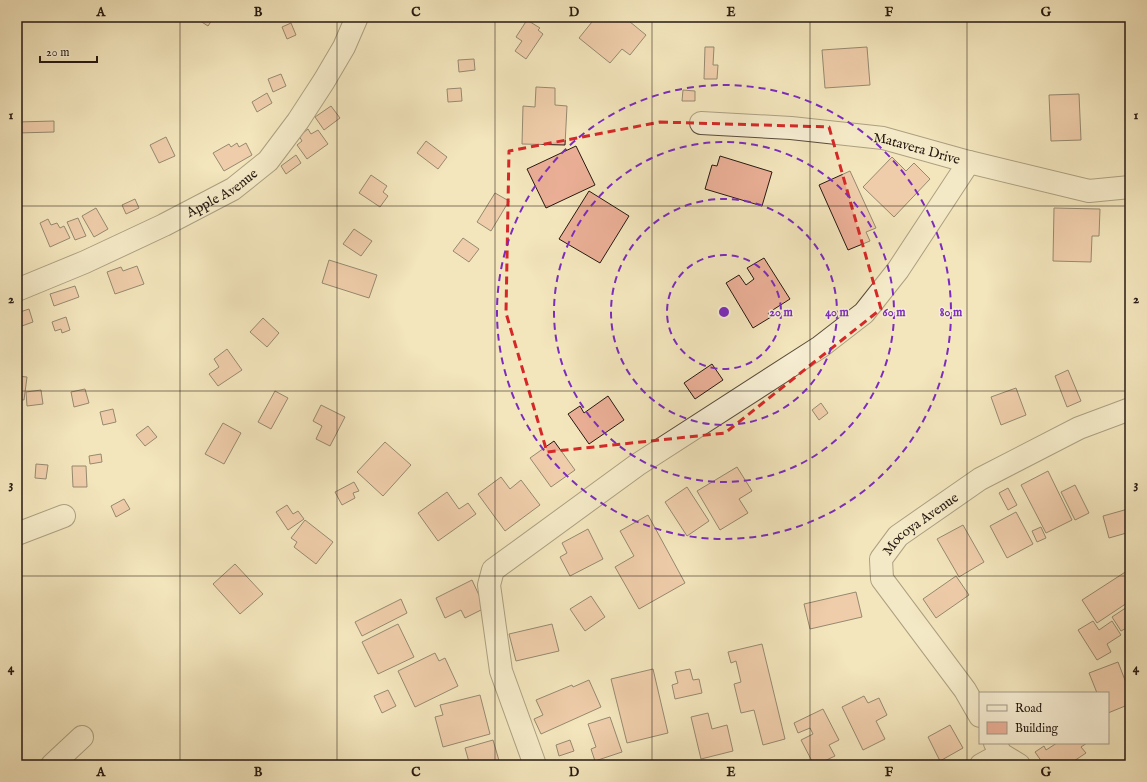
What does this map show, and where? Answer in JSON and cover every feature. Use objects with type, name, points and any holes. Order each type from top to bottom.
[{"type":"street","name":"Apple Avenue","points":[[17,290],[85,262],[164,225],[233,189],[268,161],[298,121],[324,81],[344,47],[357,17]]},
{"type":"street","name":"Matavera Drive","points":[[701,123],[791,128],[883,138],[969,162],[1089,191],[1130,187]]},
{"type":"street","points":[[535,765],[501,671],[489,585],[494,570],[637,465],[820,347],[864,313],[898,270],[969,162]]},
{"type":"street","name":"Mocoya Avenue","points":[[979,714],[965,690],[882,579],[881,558],[898,536],[980,478],[1080,428],[1130,409]]},
{"type":"street","points":[[17,534],[64,516]]},
{"type":"street","points":[[52,765],[82,737]]},
{"type":"street","points":[[981,765],[1005,754]]},
{"type":"highlighted area","points":[[660,122],[829,127],[881,309],[725,433],[547,452],[506,313],[509,151]]},
{"type":"building","points":[[84,17],[93,17],[86,21]]},
{"type":"building","points":[[194,17],[214,17],[208,26]]},
{"type":"building","points":[[314,17],[329,17],[316,21]]},
{"type":"building","points":[[376,17],[383,17],[380,21]]},
{"type":"building","points":[[596,17],[624,17],[646,35],[630,55],[622,49],[610,63],[579,38]]},
{"type":"building","points":[[527,20],[540,28],[538,30],[543,34],[526,59],[515,51],[522,41],[516,37]]},
{"type":"building","points":[[291,23],[296,35],[287,39],[282,27]]},
{"type":"building","points":[[705,47],[714,47],[713,65],[718,65],[717,79],[704,79]]},
{"type":"building","points":[[867,47],[870,85],[825,88],[822,50]]},
{"type":"building","points":[[474,59],[475,70],[459,72],[458,60]]},
{"type":"building","points":[[281,74],[286,86],[273,92],[268,79]]},
{"type":"building","points":[[536,87],[555,88],[555,105],[567,106],[565,145],[522,144],[523,106],[535,107]]},
{"type":"building","points":[[461,88],[462,101],[448,102],[447,89]]},
{"type":"building","points":[[683,90],[695,91],[695,101],[682,101]]},
{"type":"building","points":[[267,93],[272,103],[257,112],[252,102]]},
{"type":"building","points":[[1079,94],[1081,140],[1051,141],[1049,95]]},
{"type":"building","points":[[331,106],[340,118],[324,130],[315,117]]},
{"type":"building","points":[[54,121],[54,132],[17,133],[17,122]]},
{"type":"building","points":[[308,129],[311,134],[318,130],[328,144],[307,159],[297,145],[302,141],[299,136]]},
{"type":"building","points":[[166,137],[175,156],[159,163],[150,145]]},
{"type":"building","points":[[426,141],[447,157],[438,169],[417,153]]},
{"type":"building","points":[[237,143],[239,147],[246,143],[252,155],[224,171],[213,153],[229,144],[231,147]]},
{"type":"building","points":[[576,146],[595,185],[546,208],[527,169]]},
{"type":"building","points":[[296,155],[301,163],[286,174],[281,166]]},
{"type":"building","points":[[720,156],[772,172],[762,206],[705,189],[712,165],[717,166]]},
{"type":"building","points":[[892,157],[906,171],[914,163],[930,179],[894,217],[863,187]]},
{"type":"building","points":[[850,171],[876,228],[866,232],[870,241],[848,250],[819,185]]},
{"type":"building","points":[[371,175],[387,186],[383,192],[388,196],[380,207],[359,193]]},
{"type":"building","points":[[589,191],[629,216],[600,263],[559,239]]},
{"type":"building","points":[[495,193],[509,201],[491,231],[477,222]]},
{"type":"building","points":[[135,199],[139,208],[126,214],[122,205]]},
{"type":"building","points":[[96,208],[108,229],[94,237],[82,216]]},
{"type":"building","points":[[1054,208],[1100,209],[1099,236],[1092,236],[1091,262],[1053,261]]},
{"type":"building","points":[[78,218],[86,236],[75,240],[67,222]]},
{"type":"building","points":[[48,219],[51,225],[57,223],[60,228],[64,226],[70,238],[50,247],[40,223]]},
{"type":"building","points":[[354,229],[372,241],[361,256],[343,244]]},
{"type":"building","points":[[463,238],[479,249],[469,262],[453,251]]},
{"type":"building","points":[[764,258],[790,299],[768,313],[771,317],[753,328],[726,283],[739,275],[746,285],[754,279],[747,268]]},
{"type":"building","points":[[329,260],[377,275],[369,298],[322,283]]},
{"type":"building","points":[[137,266],[144,284],[115,294],[107,272],[121,267],[123,271]]},
{"type":"building","points":[[75,286],[79,297],[54,306],[50,294]]},
{"type":"building","points":[[29,309],[33,322],[19,327],[17,322],[17,313]]},
{"type":"building","points":[[66,317],[70,330],[62,333],[61,329],[55,331],[52,322]]},
{"type":"building","points":[[263,318],[279,333],[267,347],[250,332]]},
{"type":"building","points":[[227,349],[242,370],[218,386],[209,374],[219,367],[214,359]]},
{"type":"building","points":[[712,364],[723,380],[695,399],[684,383]]},
{"type":"building","points":[[1068,370],[1081,401],[1067,407],[1055,376]]},
{"type":"building","points":[[17,376],[27,377],[24,400],[17,399]]},
{"type":"building","points":[[1016,388],[1026,415],[1001,425],[991,397]]},
{"type":"building","points":[[85,389],[89,403],[74,407],[71,392]]},
{"type":"building","points":[[41,390],[43,404],[27,406],[26,392]]},
{"type":"building","points":[[275,391],[288,398],[271,429],[258,422]]},
{"type":"building","points":[[608,396],[624,420],[589,444],[568,414],[580,406],[584,413]]},
{"type":"building","points":[[821,403],[828,413],[819,420],[812,410]]},
{"type":"building","points":[[321,405],[345,417],[330,446],[316,439],[322,426],[313,421]]},
{"type":"building","points":[[113,409],[116,422],[103,425],[100,412]]},
{"type":"building","points":[[223,423],[241,433],[224,464],[205,454]]},
{"type":"building","points":[[148,426],[157,437],[145,446],[136,435]]},
{"type":"building","points":[[554,441],[575,470],[551,487],[530,458]]},
{"type":"building","points":[[385,442],[411,465],[383,496],[357,472]]},
{"type":"building","points":[[101,454],[102,462],[90,464],[89,456]]},
{"type":"building","points":[[36,464],[48,465],[46,479],[35,478]]},
{"type":"building","points":[[72,466],[86,466],[87,487],[73,487]]},
{"type":"building","points":[[737,467],[752,491],[739,499],[748,513],[720,530],[697,491]]},
{"type":"building","points":[[1048,471],[1072,520],[1046,533],[1021,485]]},
{"type":"building","points":[[501,477],[510,489],[521,480],[540,505],[505,531],[478,494]]},
{"type":"building","points":[[354,482],[359,491],[353,493],[355,498],[342,505],[335,492]]},
{"type":"building","points":[[1075,485],[1089,513],[1075,520],[1061,492]]},
{"type":"building","points":[[687,487],[709,521],[687,536],[665,502]]},
{"type":"building","points":[[1008,488],[1017,505],[1008,510],[999,493]]},
{"type":"building","points":[[447,492],[459,509],[468,503],[476,514],[438,541],[418,513]]},
{"type":"building","points":[[1130,492],[1130,503],[1127,493]]},
{"type":"building","points":[[124,499],[130,509],[116,517],[111,506]]},
{"type":"building","points":[[287,505],[293,514],[298,511],[304,519],[288,530],[276,512]]},
{"type":"building","points":[[1128,509],[1130,514],[1130,532],[1109,538],[1103,516]]},
{"type":"building","points":[[1016,512],[1033,544],[1007,558],[990,526]]},
{"type":"building","points":[[648,515],[685,583],[639,609],[615,567],[634,556],[620,531]]},
{"type":"building","points":[[305,520],[333,542],[316,564],[294,547],[297,542],[291,538]]},
{"type":"building","points":[[963,525],[984,562],[959,577],[937,539]]},
{"type":"building","points":[[1041,527],[1046,538],[1037,542],[1032,531]]},
{"type":"building","points":[[588,529],[603,559],[570,576],[560,557],[567,553],[562,543]]},
{"type":"building","points":[[235,564],[263,594],[240,614],[213,584]]},
{"type":"building","points":[[1130,569],[1130,601],[1097,623],[1082,600]]},
{"type":"building","points":[[956,576],[969,595],[936,618],[923,599]]},
{"type":"building","points":[[472,580],[485,608],[465,618],[461,610],[445,618],[436,598]]},
{"type":"building","points":[[856,592],[862,617],[810,629],[804,604]]},
{"type":"building","points":[[591,596],[605,617],[585,631],[570,609]]},
{"type":"building","points":[[401,599],[407,613],[362,636],[355,622]]},
{"type":"building","points":[[1130,605],[1130,626],[1121,631],[1112,617]]},
{"type":"building","points":[[1093,621],[1099,630],[1112,621],[1121,635],[1107,644],[1111,652],[1097,660],[1078,630]]},
{"type":"building","points":[[398,624],[414,657],[378,674],[362,642]]},
{"type":"building","points":[[552,624],[559,651],[516,661],[509,634]]},
{"type":"building","points":[[762,644],[785,739],[763,745],[754,710],[741,713],[734,684],[741,682],[736,661],[731,663],[728,652]]},
{"type":"building","points":[[435,653],[439,661],[445,658],[458,686],[415,707],[398,671]]},
{"type":"building","points":[[1118,662],[1130,693],[1130,704],[1109,713],[1109,692],[1097,692],[1089,673]]},
{"type":"building","points":[[653,669],[668,733],[627,743],[611,679]]},
{"type":"building","points":[[690,669],[693,680],[699,679],[702,693],[675,699],[672,685],[678,683],[675,672]]},
{"type":"building","points":[[589,680],[601,707],[541,734],[534,719],[543,715],[536,700],[572,685],[573,687]]},
{"type":"building","points":[[388,690],[396,706],[382,713],[374,696]]},
{"type":"building","points":[[480,695],[490,734],[443,747],[435,717],[443,715],[440,705]]},
{"type":"building","points":[[864,696],[868,703],[879,698],[887,715],[876,721],[885,739],[863,750],[842,707]]},
{"type":"building","points":[[823,709],[839,740],[829,745],[835,756],[814,765],[801,740],[813,734],[810,728],[798,733],[794,723]]},
{"type":"building","points":[[708,713],[712,729],[727,725],[733,751],[701,759],[691,717]]},
{"type":"building","points":[[610,717],[622,752],[595,761],[591,749],[596,747],[588,724]]},
{"type":"building","points":[[950,725],[963,748],[940,761],[928,737]]},
{"type":"building","points":[[493,740],[500,764],[462,765],[469,762],[465,748]]},
{"type":"building","points":[[570,740],[574,751],[559,756],[556,745]]},
{"type":"building","points":[[1055,744],[1086,744],[1081,747],[1086,753],[1068,765],[1044,765],[1035,752],[1044,746],[1046,750]]}]
